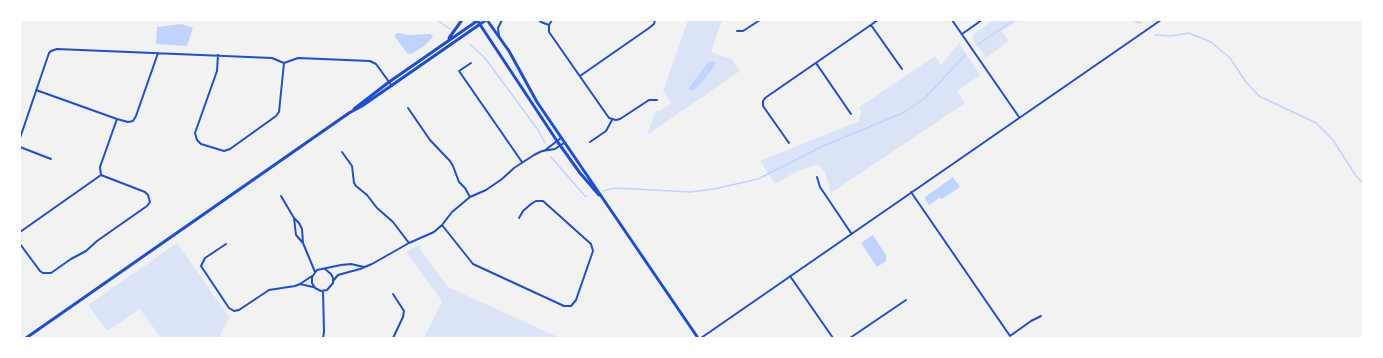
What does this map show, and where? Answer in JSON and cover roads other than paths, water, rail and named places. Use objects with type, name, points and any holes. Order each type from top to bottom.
[{"type":"street","points":[[447,42],[462,20]]},
{"type":"street","points":[[26,338],[349,113],[389,82],[477,20],[560,146],[580,173],[600,196],[699,338],[1161,20]]},
{"type":"street","points":[[349,113],[392,86],[487,20],[499,36],[537,102],[597,188],[600,196]]},
{"type":"street","points":[[499,36],[498,28],[502,20]]},
{"type":"street","points":[[539,20],[548,25]]},
{"type":"street","points":[[548,25],[552,20]]},
{"type":"street","points":[[580,76],[649,28],[654,24],[655,20]]},
{"type":"street","points":[[737,31],[743,31],[760,20]]},
{"type":"street","points":[[789,143],[765,109],[763,101],[768,96],[878,20]]},
{"type":"street","points":[[952,20],[1019,118]]},
{"type":"street","points":[[962,34],[982,20]]},
{"type":"street","points":[[548,25],[551,35],[606,115],[612,120],[620,119],[649,100],[657,100]]},
{"type":"street","points":[[871,25],[902,69]]},
{"type":"street","points":[[20,138],[48,54],[51,50],[57,49],[272,58],[284,62],[298,58],[370,61],[376,64],[392,86]]},
{"type":"street","points":[[36,90],[117,119],[128,122],[133,121],[158,53]]},
{"type":"street","points":[[218,56],[217,71],[195,134],[197,140],[201,144],[224,151],[230,149],[276,116],[279,112],[284,62]]},
{"type":"street","points":[[471,63],[459,71],[522,162]]},
{"type":"street","points":[[816,63],[851,114]]},
{"type":"street","points":[[408,108],[430,140],[454,166],[459,182],[465,188],[470,197]]},
{"type":"street","points":[[101,175],[100,167],[117,119]]},
{"type":"street","points":[[590,142],[606,131],[612,120]]},
{"type":"street","points":[[544,151],[562,138]]},
{"type":"street","points":[[300,284],[323,291],[330,288],[338,275],[364,267],[380,260],[409,243],[434,232],[442,225],[452,212],[470,197],[486,190],[522,162],[534,155],[555,149],[565,142]]},
{"type":"street","points":[[20,147],[51,159]]},
{"type":"street","points":[[342,152],[352,166],[354,183],[356,186],[367,195],[377,208],[393,222],[409,243]]},
{"type":"street","points":[[20,232],[101,175]]},
{"type":"street","points":[[20,244],[43,273],[51,273],[71,259],[86,251],[96,241],[147,206],[150,202],[148,195],[145,192],[101,175]]},
{"type":"street","points":[[817,177],[820,187],[851,233]]},
{"type":"street","points":[[911,192],[1010,336]]},
{"type":"street","points":[[280,196],[302,229],[303,243],[315,272]]},
{"type":"street","points":[[442,225],[473,264],[564,306],[571,306],[576,300],[593,251],[591,244],[543,201],[536,201],[531,204],[519,218]]},
{"type":"street","points":[[294,218],[296,235],[303,243]]},
{"type":"street","points":[[226,244],[205,258],[201,266],[231,310],[236,311],[268,290],[291,287],[300,284],[320,269],[351,264],[364,267]]},
{"type":"street","points":[[325,269],[331,274],[333,281]]},
{"type":"street","points":[[312,276],[314,288]]},
{"type":"street","points":[[790,276],[833,338]]},
{"type":"street","points":[[323,291],[323,338]]},
{"type":"street","points":[[393,294],[404,311],[403,317],[393,338]]},
{"type":"street","points":[[850,338],[906,300]]},
{"type":"street","points":[[1006,338],[1041,316]]},
{"type":"water","points":[[182,24],[193,28],[187,46],[156,44],[157,27]]},
{"type":"water","points":[[399,33],[408,35],[431,34],[433,37],[424,46],[411,54],[407,53],[395,37],[395,34]]},
{"type":"water","points":[[712,61],[716,63],[705,79],[693,91],[688,89],[707,64]]},
{"type":"water","points":[[953,177],[960,187],[942,199],[939,198],[929,205],[925,197]]},
{"type":"water","points":[[873,235],[886,255],[886,261],[877,267],[861,243]]},
{"type":"waterway","points":[[437,20],[450,29]]},
{"type":"waterway","points":[[977,45],[1014,20]]},
{"type":"waterway","points":[[1132,20],[1141,23]]},
{"type":"waterway","points":[[1155,35],[1171,36],[1189,33],[1211,42],[1230,58],[1246,82],[1259,96],[1316,123],[1333,140],[1356,176],[1363,183]]},
{"type":"waterway","points":[[470,44],[485,58],[538,130],[545,143]]},
{"type":"waterway","points":[[603,191],[615,188],[691,192],[714,189],[758,179],[823,146],[903,113],[925,98],[965,55]]},
{"type":"waterway","points":[[551,157],[585,196],[587,196]]}]
